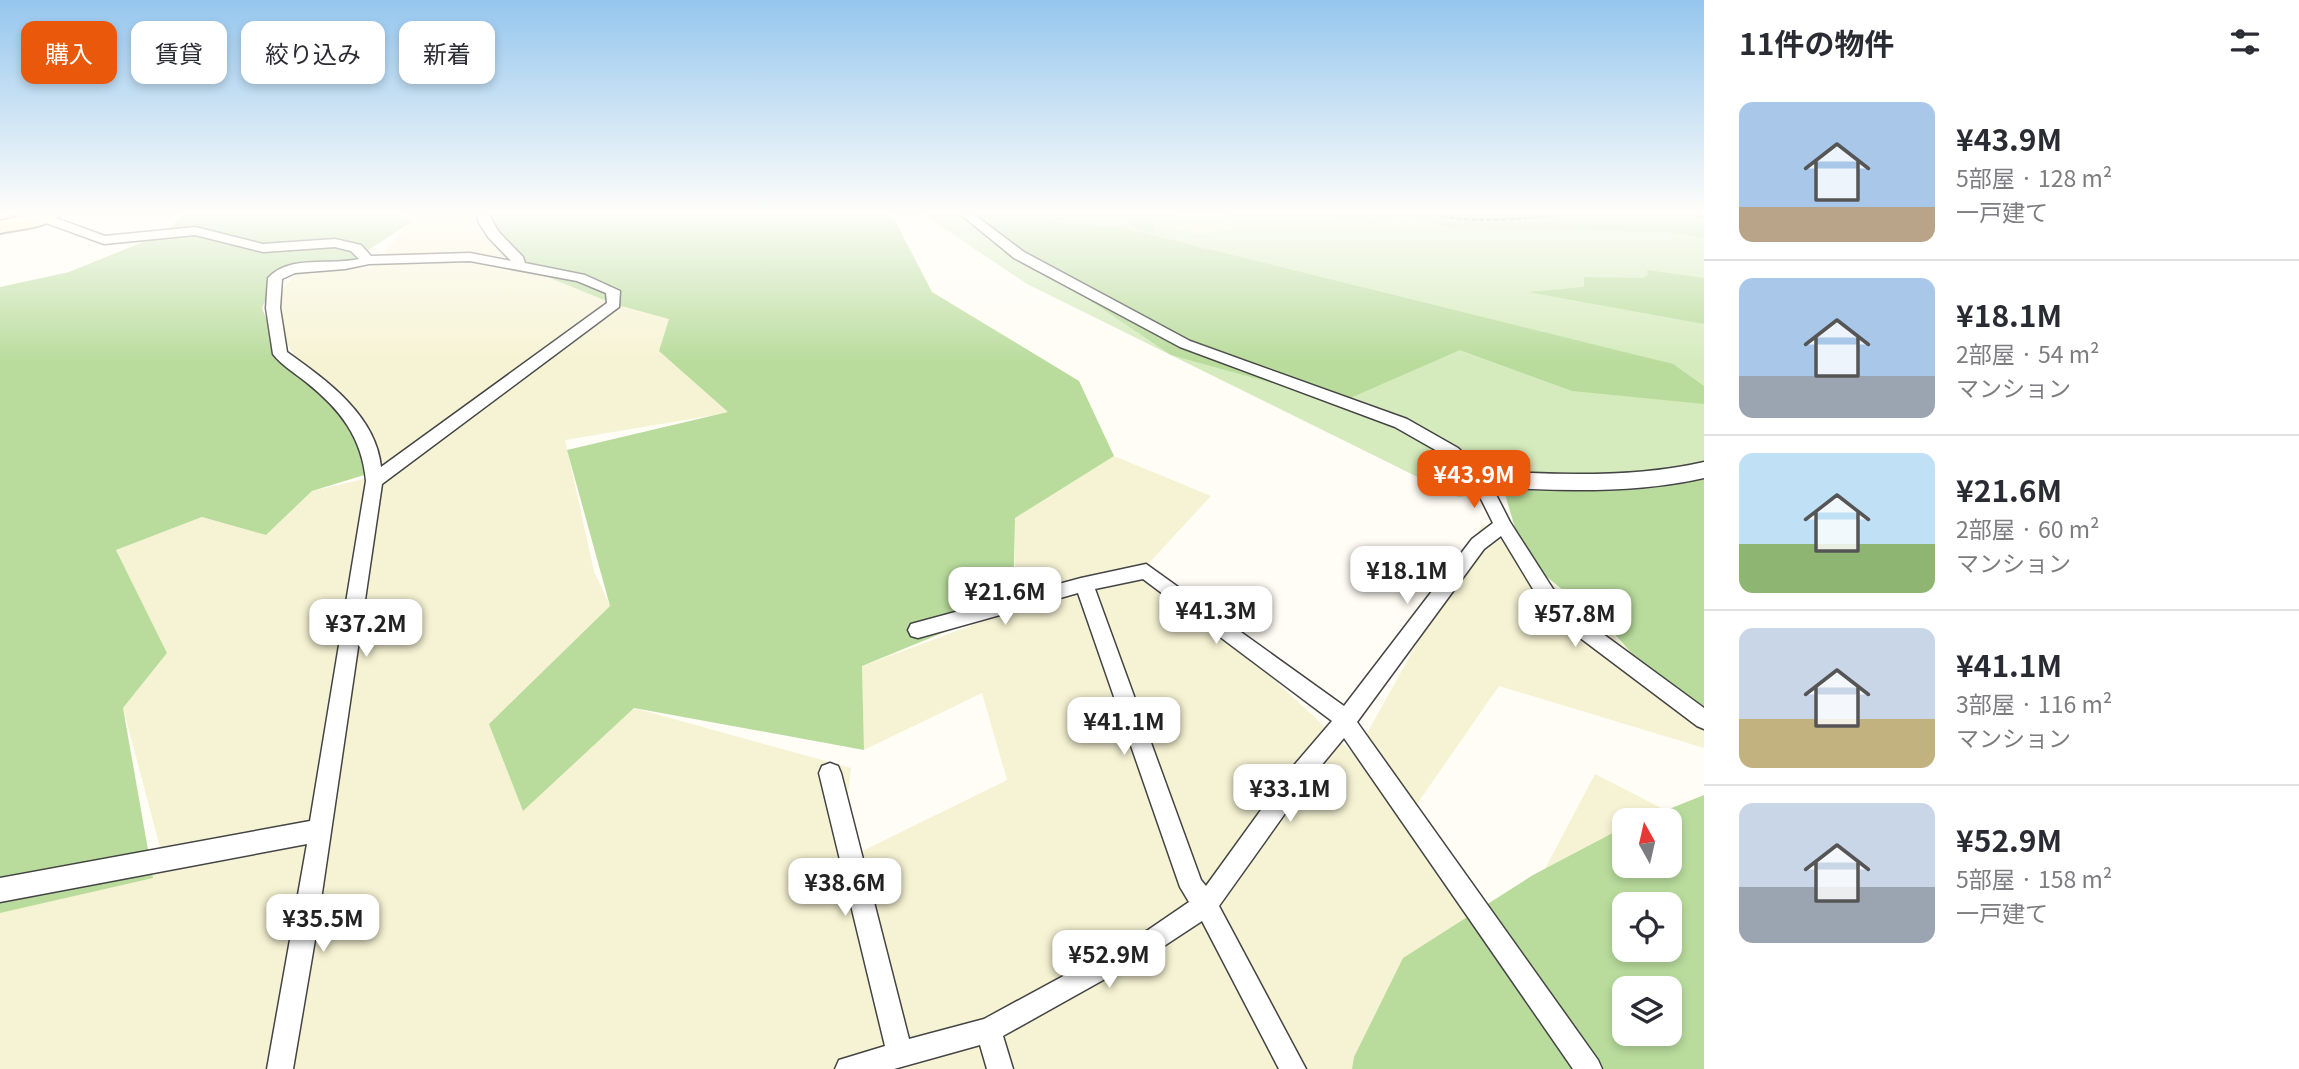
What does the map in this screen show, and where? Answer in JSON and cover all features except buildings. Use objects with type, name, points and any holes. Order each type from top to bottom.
[{"type":"street","points":[[280,1069],[304,934],[317,831],[374,481],[374,464],[367,438],[353,418],[317,382],[280,354],[272,287],[278,274],[296,268],[354,267],[362,263]]},
{"type":"street","points":[[374,481],[615,302],[613,291],[607,287],[505,263]]},
{"type":"street","points":[[1034,263],[1185,344],[1401,423],[1452,452],[1480,479],[1503,525],[1546,594],[1562,614],[1704,720]]},
{"type":"street","points":[[1480,479],[1594,484],[1678,476],[1704,470]]},
{"type":"street","points":[[848,1069],[988,1030],[1156,938],[1206,905],[1298,777],[1345,721],[1478,544],[1503,525]]},
{"type":"street","points":[[918,630],[1146,571],[1295,678],[1345,721],[1590,1069]]},
{"type":"street","points":[[1084,585],[1192,887],[1206,905],[1293,1069]]},
{"type":"street","points":[[830,773],[858,873],[900,1054]]},
{"type":"street","points":[[0,890],[317,831]]},
{"type":"street","points":[[988,1030],[1000,1069]]},
{"type":"shaded area","points":[[375,263],[511,263],[670,319],[739,411],[565,440],[594,571],[610,606],[490,724],[523,810],[634,708],[851,768],[840,862],[1007,780],[982,693],[864,750],[862,666],[1016,609],[1014,503],[1114,456],[1211,496],[1149,563],[1355,755],[1483,524],[1704,714],[1704,748],[1499,686],[1408,817],[1511,933],[1595,774],[1661,808],[1612,808],[1612,878],[1682,878],[1682,819],[1704,830],[1704,1069],[0,1069],[0,905],[161,851],[123,708],[167,653],[116,550],[202,517],[266,535],[312,491],[377,476],[278,328],[281,290],[303,267],[371,268]]},
{"type":"green space","points":[[91,263],[348,263],[342,267],[275,278],[262,308],[280,354],[325,390],[374,472],[312,491],[266,535],[202,517],[116,550],[167,653],[123,708],[153,878],[0,913],[0,287],[69,272]]},
{"type":"green space","points":[[517,263],[917,263],[932,292],[1079,381],[1114,456],[1015,518],[1013,604],[862,666],[864,750],[634,708],[523,811],[489,724],[610,606],[567,450],[728,412],[659,351],[669,319],[614,304]]},
{"type":"green space","points":[[995,263],[1704,263],[1704,508],[1504,491],[1458,497],[1027,284]]},
{"type":"green space","points":[[1034,263],[1264,263],[1673,364],[1704,386],[1704,404],[1572,391],[1460,350],[1341,402],[1171,355]]},
{"type":"green space","points":[[1647,270],[1704,278],[1704,324],[1528,292],[1584,287],[1584,277],[1642,278],[1648,275]]},
{"type":"green space","points":[[1704,478],[1704,728],[1667,693],[1611,630],[1524,558],[1504,491],[1631,490],[1681,484]]},
{"type":"green space","points":[[1704,795],[1704,1069],[1352,1069],[1354,1057],[1403,958],[1533,875],[1612,833],[1612,878],[1682,878],[1682,808],[1672,808]]}]
